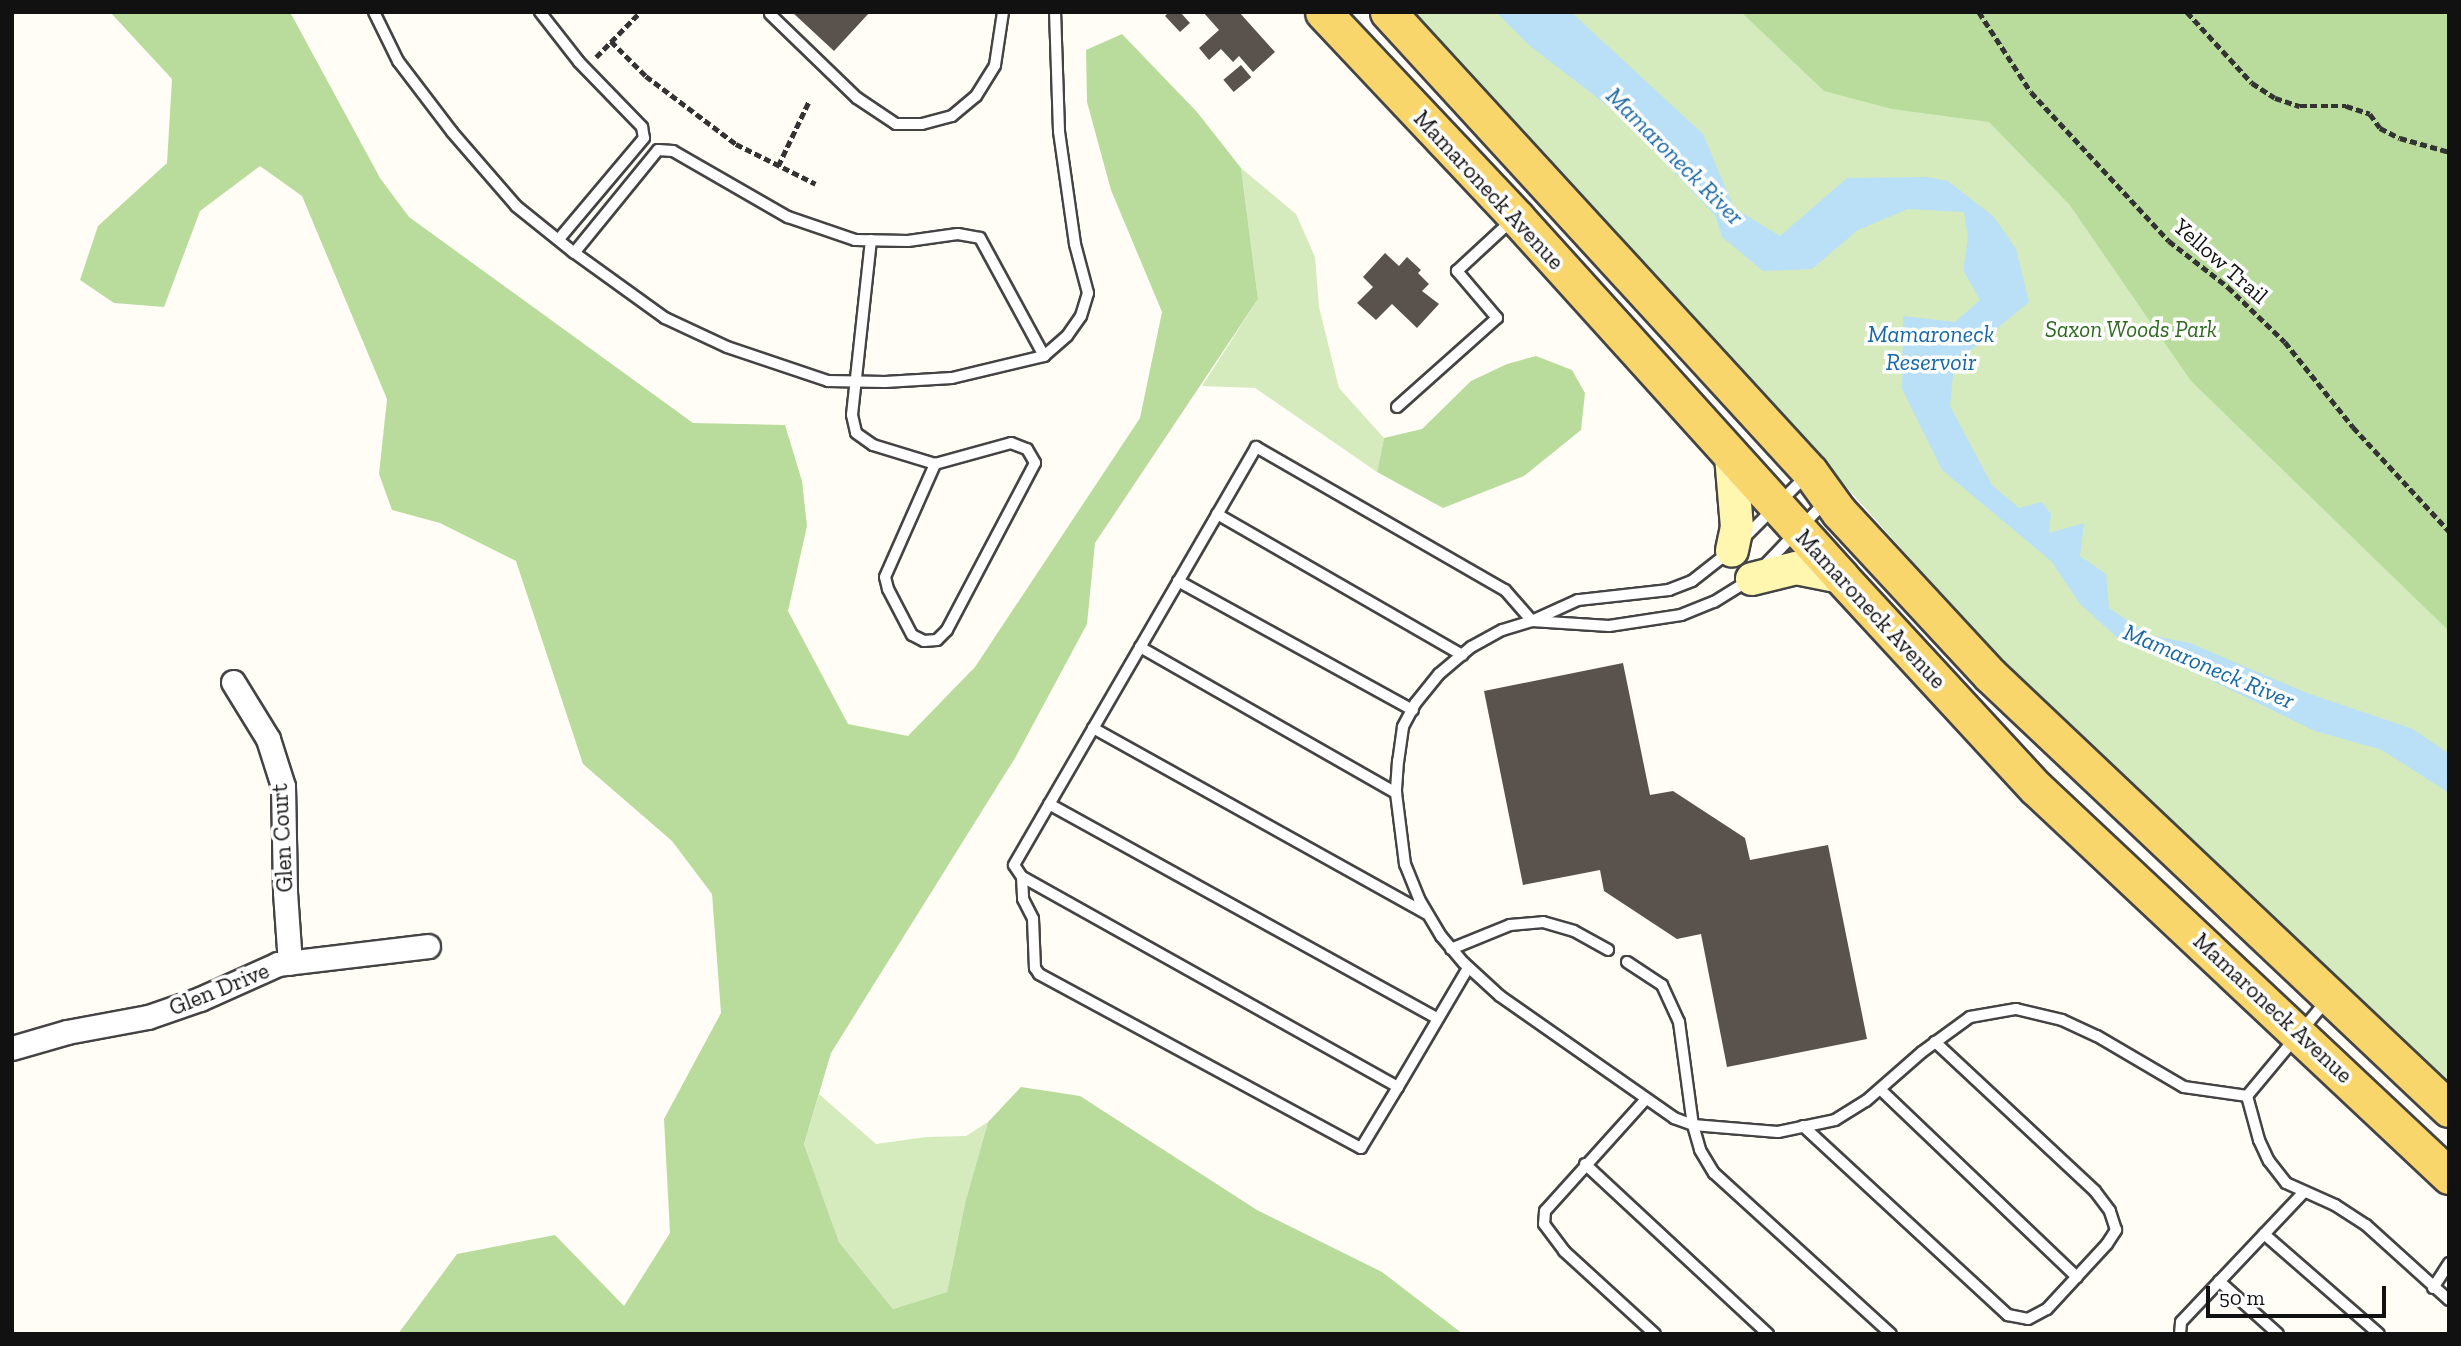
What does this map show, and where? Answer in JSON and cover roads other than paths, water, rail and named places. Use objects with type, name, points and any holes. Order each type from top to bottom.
[{"type":"main road","name":"Mamaroneck Avenue","points":[[1323,12],[1516,216],[1731,456],[2036,788],[2298,1031],[2449,1176]]},
{"type":"main road","name":"Mamaroneck Avenue","points":[[1388,12],[1990,675],[2449,1109]]},
{"type":"main road","points":[[1731,456],[1737,527],[1732,551]]},
{"type":"main road","points":[[1752,579],[1796,568],[1841,577]]},
{"type":"street","name":"Glen Court","points":[[233,682],[268,740],[283,786],[290,963]]},
{"type":"street","name":"Glen Drive","points":[[12,1048],[67,1032],[148,1017],[200,999],[278,964],[428,946]]},
{"type":"lane","points":[[374,12],[398,61],[452,132],[516,206],[574,253],[665,318],[727,347],[828,381],[952,378],[1044,356],[1067,336],[1081,316],[1088,293],[1075,244],[1059,131],[1055,12]]},
{"type":"lane","points":[[541,12],[585,68],[642,127],[644,138],[558,240]]},
{"type":"lane","points":[[770,13],[857,98],[896,124],[922,124],[952,116],[976,96],[995,65],[1003,12]]},
{"type":"lane","points":[[574,253],[658,150],[673,151],[788,217],[855,240],[908,241],[958,234],[980,238],[1044,356]]},
{"type":"lane","points":[[1396,407],[1497,318],[1457,271],[1516,216]]},
{"type":"lane","points":[[872,240],[852,415],[856,433],[873,445],[935,464],[1011,443],[1027,449],[1035,463],[947,630],[937,639],[924,641],[912,635],[888,589],[885,577],[935,464]]},
{"type":"lane","points":[[1398,1087],[1022,877],[1014,865],[1256,447],[1505,590],[1532,621],[1609,626],[1681,615],[1714,602],[1752,579],[1787,517],[1820,485]]},
{"type":"lane","points":[[1820,485],[1787,517],[1732,551],[1692,581],[1669,590],[1578,600],[1532,621],[1502,630],[1462,655],[1439,674],[1412,710],[1404,727],[1396,793],[1405,864],[1428,914],[1451,949],[1500,996],[1674,1118],[1693,1125],[1778,1132],[1835,1120],[1881,1090],[1935,1042],[1970,1017],[2016,1009],[2062,1020],[2097,1036],[2184,1087],[2247,1096]]},
{"type":"lane","points":[[1217,514],[1462,655]]},
{"type":"lane","points":[[1178,581],[1412,710]]},
{"type":"lane","points":[[1140,647],[1396,793]]},
{"type":"lane","points":[[1093,728],[1428,914]]},
{"type":"lane","points":[[1049,804],[1438,1019]]},
{"type":"lane","points":[[1022,877],[1023,899],[1033,919],[1035,968],[1039,974],[1362,1148],[1468,968]]},
{"type":"lane","points":[[1451,949],[1510,925],[1543,922],[1574,931],[1608,950]]},
{"type":"lane","points":[[1627,962],[1662,985],[1679,1022],[1693,1125],[1700,1150],[1714,1173],[1891,1334]]},
{"type":"lane","points":[[2329,998],[2298,1031],[2247,1096],[2250,1116],[2269,1161],[2286,1183],[2335,1205],[2366,1225],[2449,1300]]},
{"type":"lane","points":[[1803,1126],[2008,1315],[2028,1319],[2047,1309],[2116,1230],[2110,1211],[2095,1191],[1935,1042]]},
{"type":"lane","points":[[1881,1090],[2077,1277]]},
{"type":"lane","points":[[1646,1099],[1545,1211],[1544,1224],[1564,1251],[1655,1334]]},
{"type":"lane","points":[[1585,1164],[1768,1334]]},
{"type":"lane","points":[[2180,1334],[2181,1322],[2304,1192]]},
{"type":"lane","points":[[2264,1234],[2379,1334]]},
{"type":"lane","points":[[2433,1288],[2449,1263]]},
{"type":"lane","points":[[2433,1288],[2449,1276]]},
{"type":"lane","points":[[2220,1281],[2278,1334]]},
{"type":"water","name":"Mamaroneck Reservoir","points":[[1496,12],[1571,12],[1703,134],[1734,208],[1780,236],[1847,178],[1927,177],[1948,181],[1994,217],[2016,249],[2029,302],[1954,364],[1950,406],[1992,485],[2019,508],[2042,502],[2051,514],[2049,533],[2084,523],[2080,556],[2106,574],[2109,608],[2149,635],[2190,643],[2307,693],[2413,729],[2449,754],[2449,793],[2382,750],[2315,731],[2165,658],[2123,643],[2080,604],[2051,561],[1942,470],[1902,389],[1903,316],[1955,322],[1980,300],[1963,270],[1968,238],[1964,212],[1908,209],[1858,230],[1812,269],[1763,271],[1722,237],[1715,215],[1623,118],[1529,45]]},
{"type":"water label","name":"Mamaroneck River","points":[[1675,156]]},
{"type":"water label","name":"Mamaroneck River","points":[[2209,666]]},
{"type":"park label","name":"Saxon Woods Park","points":[[2131,329]]}]
